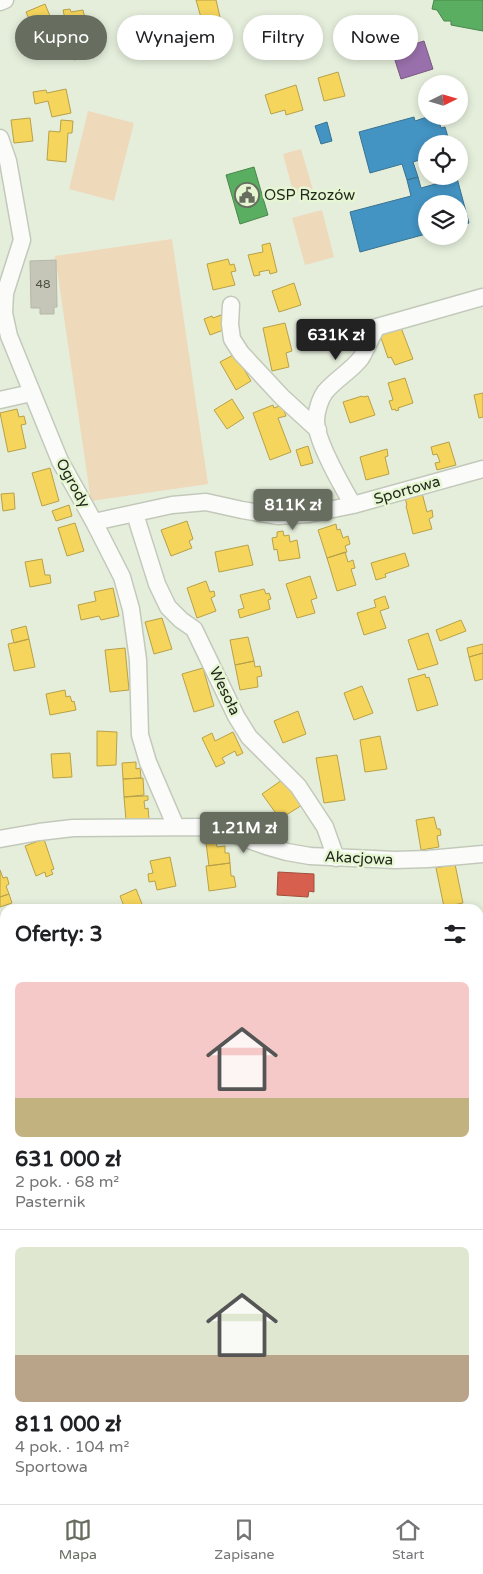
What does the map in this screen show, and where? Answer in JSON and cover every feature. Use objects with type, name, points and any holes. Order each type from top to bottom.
[{"type":"street","name":"Ogrody","points":[[0,138],[8,161],[22,240],[5,293],[4,313],[8,336],[60,461],[122,578],[131,609],[138,660],[140,734],[148,762],[176,827]]},
{"type":"street","points":[[353,505],[321,442],[316,421],[321,399],[333,384],[347,373],[360,358],[377,327],[483,297]]},
{"type":"street","points":[[232,305],[230,324],[232,339],[241,353],[282,397],[318,430]]},
{"type":"street","points":[[0,400],[31,392]]},
{"type":"street","name":"Sportowa","points":[[94,522],[172,505],[206,502],[278,516],[309,514],[353,505],[483,469]]},
{"type":"street","name":"Wesoła","points":[[135,514],[158,584],[168,607],[181,620],[194,629],[236,716],[249,737],[298,786],[325,827],[336,858]]},
{"type":"street","name":"Akacjowa","points":[[0,839],[73,828],[176,827],[205,828],[227,832],[287,852],[336,858],[410,860],[483,854]]},
{"type":"shaded area","points":[[88,111],[134,123],[114,201],[69,189]]},
{"type":"shaded area","points":[[301,149],[313,190],[294,195],[283,154]]},
{"type":"shaded area","points":[[322,210],[334,257],[305,265],[292,218]]},
{"type":"shaded area","points":[[172,239],[208,484],[91,501],[55,256]]},
{"type":"building: Mieszkania","points":[[196,0],[216,0],[220,15],[200,15]]},
{"type":"building: Mieszkania","points":[[45,4],[50,15],[27,15],[26,12]]},
{"type":"building: Mieszkania","points":[[70,9],[71,12],[83,10],[84,15],[64,15],[63,10]]},
{"type":"building: Mieszkania","points":[[338,72],[345,96],[324,101],[318,78]]},
{"type":"building: Mieszkania","points":[[296,85],[303,110],[286,115],[285,110],[271,114],[265,95]]},
{"type":"building: Mieszkania","points":[[66,89],[71,113],[52,117],[48,101],[35,104],[33,92],[46,90],[47,93]]},
{"type":"building: Mieszkania","points":[[30,118],[33,141],[14,143],[11,120]]},
{"type":"building: Mieszkania","points":[[61,120],[73,121],[72,133],[68,133],[66,162],[47,160],[49,131],[60,132]]},
{"type":"building: Mieszkania","points":[[270,243],[277,272],[270,274],[269,270],[259,272],[260,275],[254,276],[248,255],[263,252],[262,245]]},
{"type":"building: Mieszkania","points":[[228,259],[230,265],[234,264],[236,271],[231,272],[235,285],[213,290],[207,264]]},
{"type":"building: Mieszkania","points":[[294,283],[301,305],[279,312],[272,291]]},
{"type":"building: Mieszkania","points":[[221,315],[226,329],[210,335],[204,319]]},
{"type":"building: Mieszkania","points":[[285,323],[292,351],[286,353],[289,367],[272,371],[263,328]]},
{"type":"building: Mieszkania","points":[[400,325],[413,359],[395,365],[391,357],[388,358],[379,332]]},
{"type":"building: Mieszkania","points":[[235,354],[251,381],[236,390],[220,362]]},
{"type":"building: Mieszkania","points":[[405,378],[413,403],[398,408],[399,410],[396,411],[395,409],[392,410],[389,401],[393,400],[388,383]]},
{"type":"building: Mieszkania","points":[[483,393],[483,417],[479,418],[474,395]]},
{"type":"building: Mieszkania","points":[[368,396],[375,415],[350,423],[343,402]]},
{"type":"building: Mieszkania","points":[[232,399],[244,418],[227,429],[214,410]]},
{"type":"building: Mieszkania","points":[[273,405],[274,408],[282,405],[286,416],[278,418],[291,452],[270,460],[253,413]]},
{"type":"building: Mieszkania","points":[[17,409],[19,417],[24,416],[26,424],[21,425],[26,448],[8,452],[0,413]]},
{"type":"building: Mieszkania","points":[[449,442],[456,465],[437,470],[435,463],[440,462],[437,454],[433,455],[431,447]]},
{"type":"building: Mieszkania","points":[[308,446],[313,463],[301,466],[296,450]]},
{"type":"building: Mieszkania","points":[[387,449],[388,456],[385,457],[389,474],[366,480],[360,457]]},
{"type":"building: Mieszkania","points":[[50,468],[59,501],[42,506],[32,473]]},
{"type":"building: Mieszkania","points":[[14,493],[15,509],[3,511],[1,494]]},
{"type":"building: Mieszkania","points":[[422,493],[427,512],[432,510],[433,517],[429,519],[432,529],[413,534],[405,498]]},
{"type":"building: Mieszkania","points":[[69,505],[72,516],[56,521],[52,511]]},
{"type":"building: Mieszkania","points":[[187,521],[193,539],[189,541],[192,548],[171,556],[161,530]]},
{"type":"building: Mieszkania","points":[[75,523],[84,551],[67,556],[58,528]]},
{"type":"building: Mieszkania","points":[[336,524],[337,530],[340,529],[343,538],[348,536],[350,544],[345,546],[347,552],[327,558],[318,530]]},
{"type":"building: Mieszkania","points":[[283,531],[284,536],[289,535],[290,542],[297,540],[300,558],[279,561],[277,549],[274,550],[272,538],[277,537],[277,532]]},
{"type":"building: Mieszkania","points":[[248,545],[253,565],[219,572],[215,552]]},
{"type":"building: Mieszkania","points":[[345,552],[348,562],[353,560],[355,568],[351,569],[356,585],[337,591],[327,558]]},
{"type":"building: Mieszkania","points":[[405,553],[409,566],[385,574],[386,577],[376,580],[371,563]]},
{"type":"building: Mieszkania","points":[[42,559],[45,575],[50,575],[51,583],[30,587],[25,562]]},
{"type":"building: Mieszkania","points":[[310,576],[317,598],[311,600],[315,613],[297,618],[286,584]]},
{"type":"building: Mieszkania","points":[[206,581],[210,592],[214,591],[215,596],[211,598],[216,611],[197,618],[187,588]]},
{"type":"building: Mieszkania","points":[[113,588],[119,616],[101,620],[99,616],[81,620],[78,605],[96,601],[94,592]]},
{"type":"building: Mieszkania","points":[[264,589],[266,594],[269,593],[271,599],[268,600],[270,609],[240,618],[238,610],[244,608],[240,595]]},
{"type":"building: Mieszkania","points":[[385,596],[389,608],[380,611],[386,628],[364,635],[357,613],[376,607],[374,600]]},
{"type":"building: Mieszkania","points":[[162,618],[172,649],[154,654],[145,622]]},
{"type":"building: Mieszkania","points":[[461,620],[466,631],[440,641],[436,630]]},
{"type":"building: Mieszkania","points":[[26,626],[29,639],[14,643],[11,630]]},
{"type":"building: Mieszkania","points":[[428,633],[438,664],[418,670],[408,640]]},
{"type":"building: Mieszkania","points":[[248,637],[254,661],[235,665],[230,640]]},
{"type":"building: Mieszkania","points":[[29,639],[35,667],[14,671],[8,644]]},
{"type":"building: Mieszkania","points":[[483,644],[483,653],[469,657],[467,648]]},
{"type":"building: Mieszkania","points":[[125,648],[129,690],[110,692],[105,650]]},
{"type":"building: Mieszkania","points":[[483,653],[483,679],[475,681],[469,657]]},
{"type":"building: Mieszkania","points":[[254,661],[255,667],[260,666],[262,676],[257,677],[258,687],[240,690],[235,665]]},
{"type":"building: Mieszkania","points":[[203,668],[214,706],[194,712],[182,674]]},
{"type":"building: Mieszkania","points":[[425,674],[426,678],[429,677],[438,705],[417,711],[408,679]]},
{"type":"building: Mieszkania","points":[[362,686],[373,713],[354,720],[344,693]]},
{"type":"building: Mieszkania","points":[[65,690],[66,697],[70,696],[72,702],[74,701],[76,710],[50,715],[46,694]]},
{"type":"building: Mieszkania","points":[[298,711],[306,734],[283,743],[274,721]]},
{"type":"building: Mieszkania","points":[[97,731],[117,732],[116,765],[97,766]]},
{"type":"building: Mieszkania","points":[[233,732],[243,753],[237,756],[235,751],[222,758],[225,763],[216,767],[202,738],[212,733],[215,741]]},
{"type":"building: Mieszkania","points":[[380,736],[387,769],[365,772],[360,740]]},
{"type":"building: Mieszkania","points":[[70,753],[72,777],[53,778],[51,754]]},
{"type":"building: Mieszkania","points":[[337,755],[345,800],[324,803],[316,758]]},
{"type":"building: Mieszkania","points":[[136,762],[136,769],[140,768],[141,778],[123,779],[122,763]]},
{"type":"building: Mieszkania","points":[[143,778],[144,795],[124,797],[123,779]]},
{"type":"building: Mieszkania","points":[[282,780],[302,805],[280,819],[262,794]]},
{"type":"building: Mieszkania","points":[[148,796],[148,800],[144,801],[145,809],[148,808],[149,819],[126,820],[124,797]]},
{"type":"building: Mieszkania","points":[[434,817],[437,829],[440,829],[441,835],[437,836],[439,847],[421,850],[416,820]]},
{"type":"building: Mieszkania","points":[[44,839],[54,869],[51,870],[53,874],[46,877],[45,872],[36,876],[25,846]]},
{"type":"building: Mieszkania","points":[[216,842],[217,847],[225,846],[225,853],[229,853],[230,863],[209,866],[206,843]]},
{"type":"building: Mieszkania","points":[[170,857],[176,886],[157,890],[155,881],[149,882],[148,874],[153,873],[150,861]]},
{"type":"building: Mieszkania","points":[[230,863],[231,876],[234,876],[236,887],[209,891],[206,866]]},
{"type":"building: Mieszkania","points":[[455,864],[463,903],[443,904],[436,868]]},
{"type":"building: Mieszkania","points":[[0,870],[3,878],[7,877],[9,884],[6,886],[9,894],[0,897]]},
{"type":"building: Mieszkania","points":[[136,889],[142,904],[123,904],[120,896]]},
{"type":"building: Mieszkania","points":[[9,894],[12,903],[0,904],[0,897]]},
{"type":"building: Handel","points":[[278,872],[314,874],[314,892],[309,891],[308,897],[277,895]]},
{"type":"building: Biura","points":[[424,41],[433,69],[401,79],[395,60],[418,60],[418,43]]},
{"type":"building: Szkoły","points":[[414,117],[415,121],[418,120],[418,125],[440,125],[441,128],[445,127],[447,135],[418,135],[418,160],[413,162],[418,177],[407,180],[402,164],[370,173],[359,132]]},
{"type":"building: Szkoły","points":[[327,122],[332,141],[321,144],[315,126]]},
{"type":"building: Szkoły","points":[[418,177],[418,185],[420,185],[421,188],[432,185],[459,185],[462,195],[418,195],[418,236],[360,252],[350,212],[411,196],[407,180]]},
{"type":"building: Publiczne","points":[[434,0],[483,0],[483,31],[451,25],[451,21],[444,21],[437,10],[432,9]]},
{"type":"building: Publiczne","name":"OSP Rzozów","points":[[254,167],[268,215],[240,224],[226,175]]},
{"type":"building: Inne","points":[[56,260],[57,307],[54,307],[54,314],[40,314],[40,308],[31,308],[30,261]]},
{"type":"place","name":"OSP Rzozów","points":[[247,195]]}]
